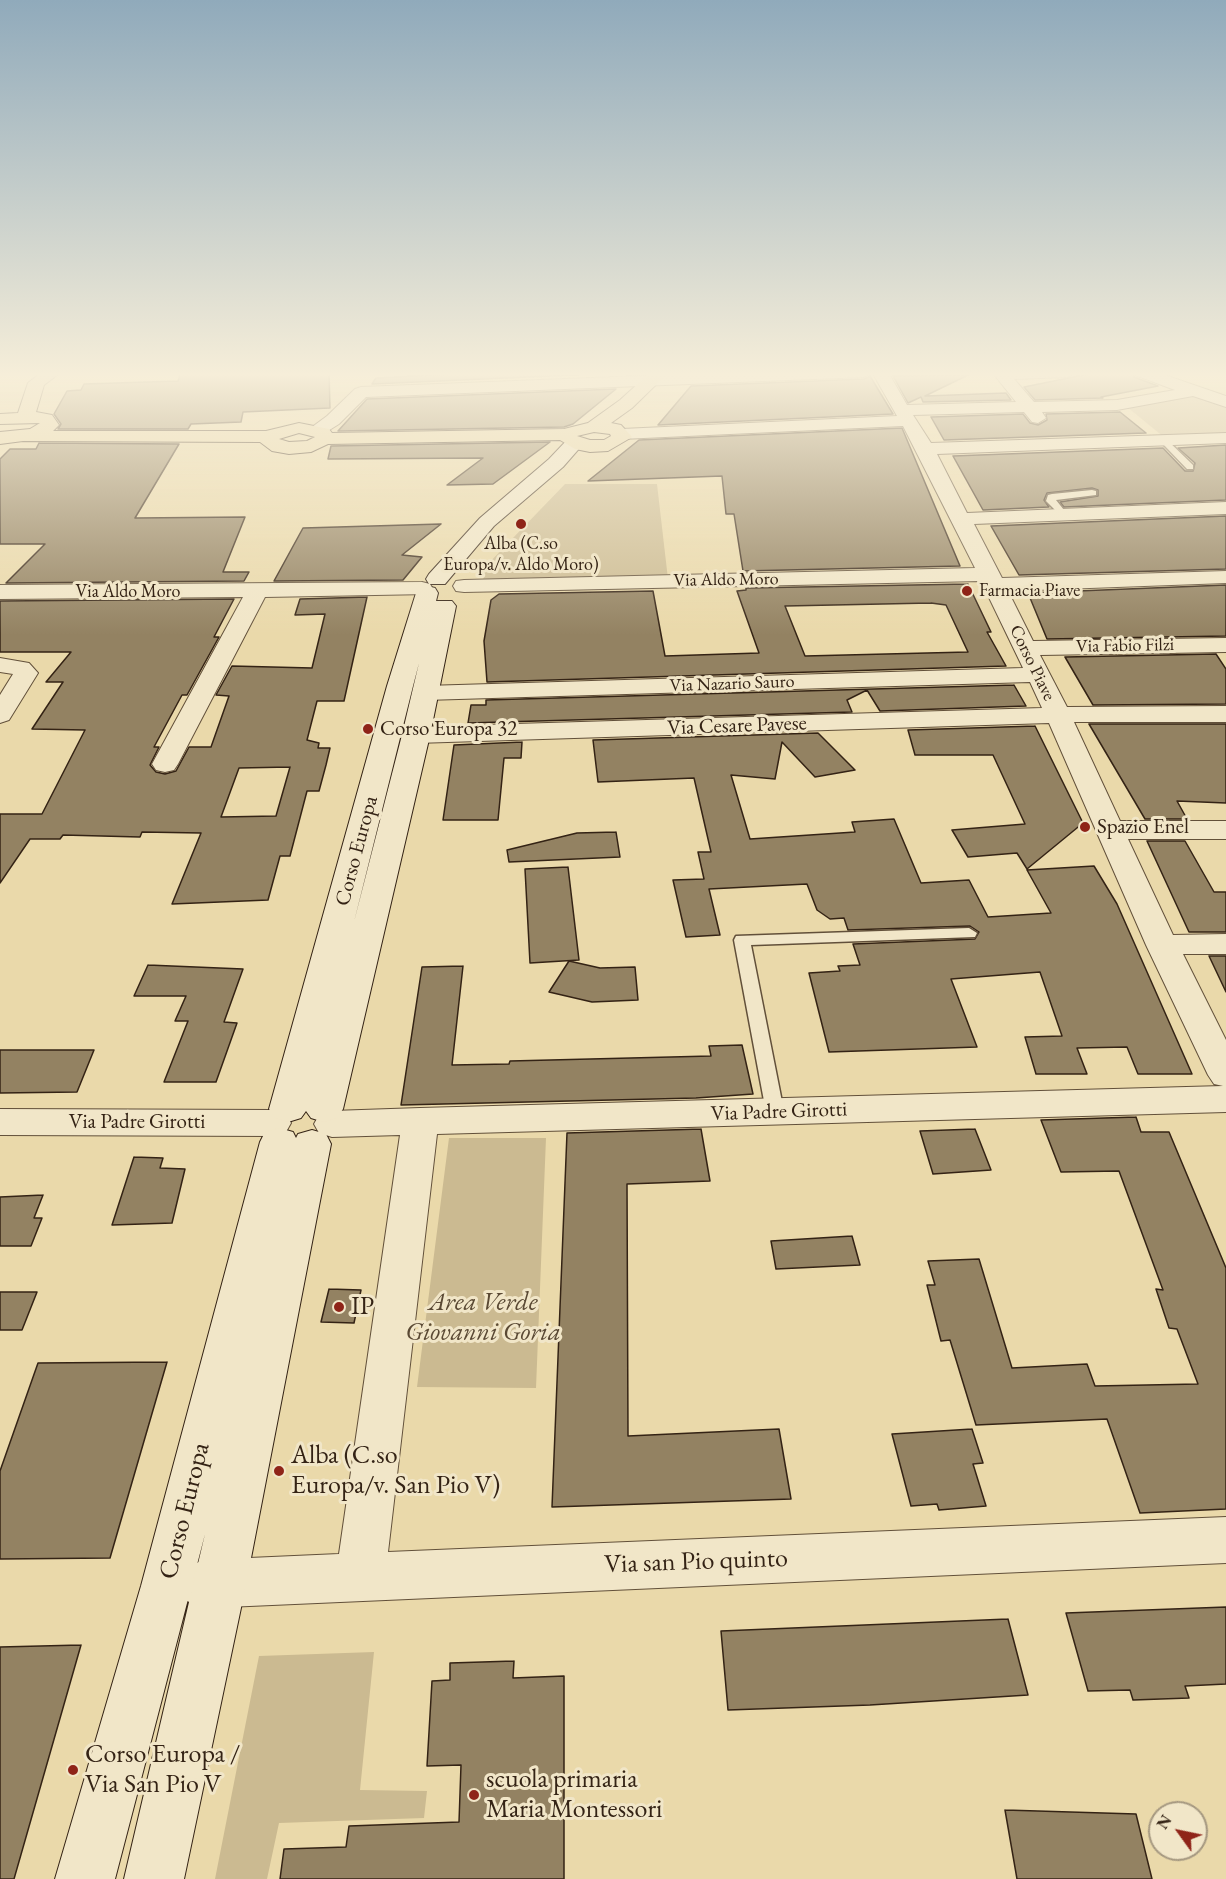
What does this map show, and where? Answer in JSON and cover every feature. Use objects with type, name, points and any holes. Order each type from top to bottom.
[{"type":"main road","name":"Corso Europa","points":[[154,1879],[220,1584],[301,1125],[400,686],[443,587],[487,522],[558,460]]},
{"type":"main road","name":"Corso Europa","points":[[85,1879],[167,1586],[416,735],[443,587],[571,460]]},
{"type":"street","name":"Corso Piave","points":[[930,460],[992,579],[1058,715],[1162,945],[1226,1075]]},
{"type":"street","points":[[961,519],[1226,508]]},
{"type":"street","name":"Via Aldo Moro","points":[[0,592],[257,591],[1226,577]]},
{"type":"street","points":[[165,764],[257,591]]},
{"type":"street","name":"Via Fabio Filzi","points":[[1025,648],[1226,645]]},
{"type":"street","points":[[0,715],[26,673],[10,667]]},
{"type":"street","name":"Via Nazario Sauro","points":[[425,693],[1038,675]]},
{"type":"street","name":"Via Cesare Pavese","points":[[416,735],[1058,715],[1226,714]]},
{"type":"street","points":[[1110,830],[1226,830]]},
{"type":"street","points":[[1162,945],[1226,944]]},
{"type":"street","name":"Via Padre Girotti","points":[[0,1122],[301,1125],[1226,1099]]},
{"type":"street","points":[[361,1575],[420,1121]]},
{"type":"street","name":"Via san Pio quinto","points":[[167,1586],[361,1575],[1226,1540]]},
{"type":"lane","points":[[1182,460],[1190,467]]},
{"type":"lane","points":[[1063,515],[1051,501],[1052,497],[1092,493]]},
{"type":"lane","points":[[774,1112],[742,940],[969,933]]},
{"type":"green space","points":[[565,484],[657,484],[668,579],[483,580],[485,567]]},
{"type":"green space","name":"Area Verde Giovanni Goria","points":[[449,1138],[546,1138],[536,1388],[417,1387]]},
{"type":"green space","points":[[374,1652],[360,1790],[427,1791],[424,1818],[279,1823],[267,1879],[215,1879],[259,1656]]},
{"type":"building","points":[[0,460],[170,460],[135,518],[245,517],[223,572],[249,572],[244,581],[6,583],[45,544],[0,544]]},
{"type":"building","points":[[481,460],[526,460],[493,484],[447,485]]},
{"type":"building","points":[[615,460],[915,460],[960,566],[743,571],[734,514],[726,514],[722,476],[588,481]]},
{"type":"building","points":[[955,460],[1174,460],[1185,471],[1193,471],[1195,463],[1191,460],[1226,460],[1226,500],[1064,507],[1060,502],[1098,496],[1098,490],[1092,488],[1047,493],[1044,500],[1049,507],[983,510]]},
{"type":"building","points":[[1226,516],[1226,569],[1019,575],[991,526]]},
{"type":"building","points":[[441,524],[402,555],[422,557],[403,580],[274,581],[303,528]]},
{"type":"building","points":[[968,584],[991,632],[987,632],[1006,666],[487,682],[484,641],[491,600],[499,594],[653,591],[665,656],[759,653],[737,591],[746,590],[746,588]],"holes":[[[931,603],[946,605],[968,652],[805,656],[785,606]]]},
{"type":"building","points":[[1226,585],[1226,636],[1047,639],[1028,593]]},
{"type":"building","points":[[367,597],[344,701],[317,701],[307,740],[319,743],[318,748],[330,748],[326,765],[319,791],[307,791],[290,856],[280,856],[268,900],[172,904],[201,833],[142,832],[140,837],[63,835],[60,839],[30,839],[0,883],[0,814],[42,814],[85,730],[32,729],[63,682],[46,682],[71,652],[0,652],[0,601],[234,599],[214,637],[219,637],[187,695],[182,695],[154,747],[159,747],[150,765],[156,772],[165,774],[176,771],[189,747],[211,747],[229,696],[216,695],[232,666],[312,668],[325,614],[295,615],[300,599]],"holes":[[[290,767],[276,816],[221,817],[239,768]]]},
{"type":"building","points":[[1216,654],[1226,669],[1226,704],[1093,705],[1065,657]]},
{"type":"building","points":[[1014,685],[1026,706],[880,711],[867,690],[847,700],[852,712],[468,723],[471,705],[486,705],[486,700]]},
{"type":"building","points":[[1089,724],[1226,724],[1226,803],[1177,801],[1187,819],[1145,819]]},
{"type":"building","points":[[1035,726],[1083,823],[1027,869],[1017,853],[968,857],[952,830],[1025,824],[993,755],[915,755],[908,730]]},
{"type":"building","points":[[818,733],[855,770],[815,777],[782,742],[775,779],[731,775],[750,839],[855,832],[852,822],[894,819],[921,883],[969,880],[988,917],[1051,913],[1027,870],[1094,866],[1117,904],[1192,1074],[1138,1074],[1127,1047],[1077,1048],[1087,1074],[1036,1074],[1025,1037],[1062,1036],[1040,972],[951,979],[977,1047],[829,1052],[809,973],[840,971],[838,966],[860,965],[853,944],[975,939],[979,932],[970,926],[848,930],[844,918],[830,919],[817,910],[807,884],[709,889],[720,935],[686,937],[673,880],[704,879],[698,852],[711,852],[694,778],[598,782],[593,740]]},
{"type":"building","points":[[522,742],[521,758],[504,758],[498,820],[443,820],[454,745]]},
{"type":"building","points":[[616,832],[620,857],[509,862],[507,850],[577,833]]},
{"type":"building","points":[[1147,841],[1185,841],[1214,892],[1226,892],[1226,932],[1189,932]]},
{"type":"building","points":[[568,867],[579,960],[530,963],[525,869]]},
{"type":"building","points":[[1209,956],[1226,956],[1226,992]]},
{"type":"building","points":[[569,961],[600,968],[635,967],[638,1000],[592,1002],[549,992]]},
{"type":"building","points":[[148,965],[243,969],[224,1022],[237,1023],[216,1082],[164,1082],[188,1021],[175,1021],[186,996],[134,996]]},
{"type":"building","points":[[463,966],[452,1065],[509,1064],[510,1061],[711,1056],[709,1046],[742,1045],[753,1094],[696,1098],[401,1105],[422,967]]},
{"type":"building","points":[[0,1050],[94,1050],[77,1092],[0,1093]]},
{"type":"building","points":[[1136,1117],[1141,1132],[1169,1132],[1226,1268],[1226,1509],[1140,1513],[1107,1419],[976,1425],[950,1340],[941,1341],[927,1285],[935,1285],[928,1261],[979,1259],[1012,1368],[1087,1364],[1095,1386],[1198,1384],[1177,1329],[1169,1328],[1156,1289],[1163,1290],[1119,1171],[1061,1172],[1041,1120]]},
{"type":"building","points":[[701,1129],[710,1181],[627,1184],[628,1436],[779,1429],[791,1499],[552,1507],[567,1133]]},
{"type":"building","points":[[975,1129],[991,1170],[933,1174],[920,1131]]},
{"type":"building","points":[[134,1157],[163,1158],[160,1168],[185,1169],[172,1223],[112,1225]]},
{"type":"building","points":[[43,1195],[34,1218],[42,1218],[31,1246],[0,1246],[0,1197]]},
{"type":"building","points":[[852,1236],[860,1265],[776,1269],[771,1241]]},
{"type":"building","points":[[329,1289],[361,1290],[354,1323],[321,1322]]},
{"type":"building","points":[[0,1292],[37,1292],[22,1330],[0,1330]]},
{"type":"building","points":[[167,1362],[110,1558],[0,1559],[0,1471],[38,1363]]},
{"type":"building","points":[[972,1429],[983,1463],[973,1464],[986,1506],[939,1510],[937,1504],[911,1506],[892,1434]]},
{"type":"building","points":[[1226,1607],[1226,1684],[1185,1686],[1189,1698],[1133,1700],[1130,1690],[1088,1691],[1066,1613]]},
{"type":"building","points":[[1008,1619],[1028,1695],[870,1705],[728,1710],[721,1631]]},
{"type":"building","points":[[81,1645],[14,1879],[0,1879],[0,1647]]},
{"type":"building","points":[[514,1661],[513,1678],[564,1676],[564,1879],[280,1879],[284,1849],[346,1847],[349,1826],[459,1822],[461,1765],[427,1766],[432,1681],[450,1680],[450,1663]]},
{"type":"building","points":[[1005,1810],[1136,1814],[1152,1879],[1017,1879]]},
{"type":"place","name":"Alba (C.so Europa/v. Aldo Moro)","points":[[521,524]]},
{"type":"place","name":"Farmacia Piave","points":[[967,591]]},
{"type":"place","name":"Corso Europa 32","points":[[368,729]]},
{"type":"place","name":"Spazio Enel","points":[[1085,827]]},
{"type":"place","name":"IP","points":[[339,1307]]},
{"type":"place","name":"Alba (C.so Europa/v. San Pio V)","points":[[279,1471]]},
{"type":"place","name":"Corso Europa / Via San Pio V","points":[[73,1770]]},
{"type":"place","name":"scuola primaria Maria Montessori","points":[[474,1795]]}]
